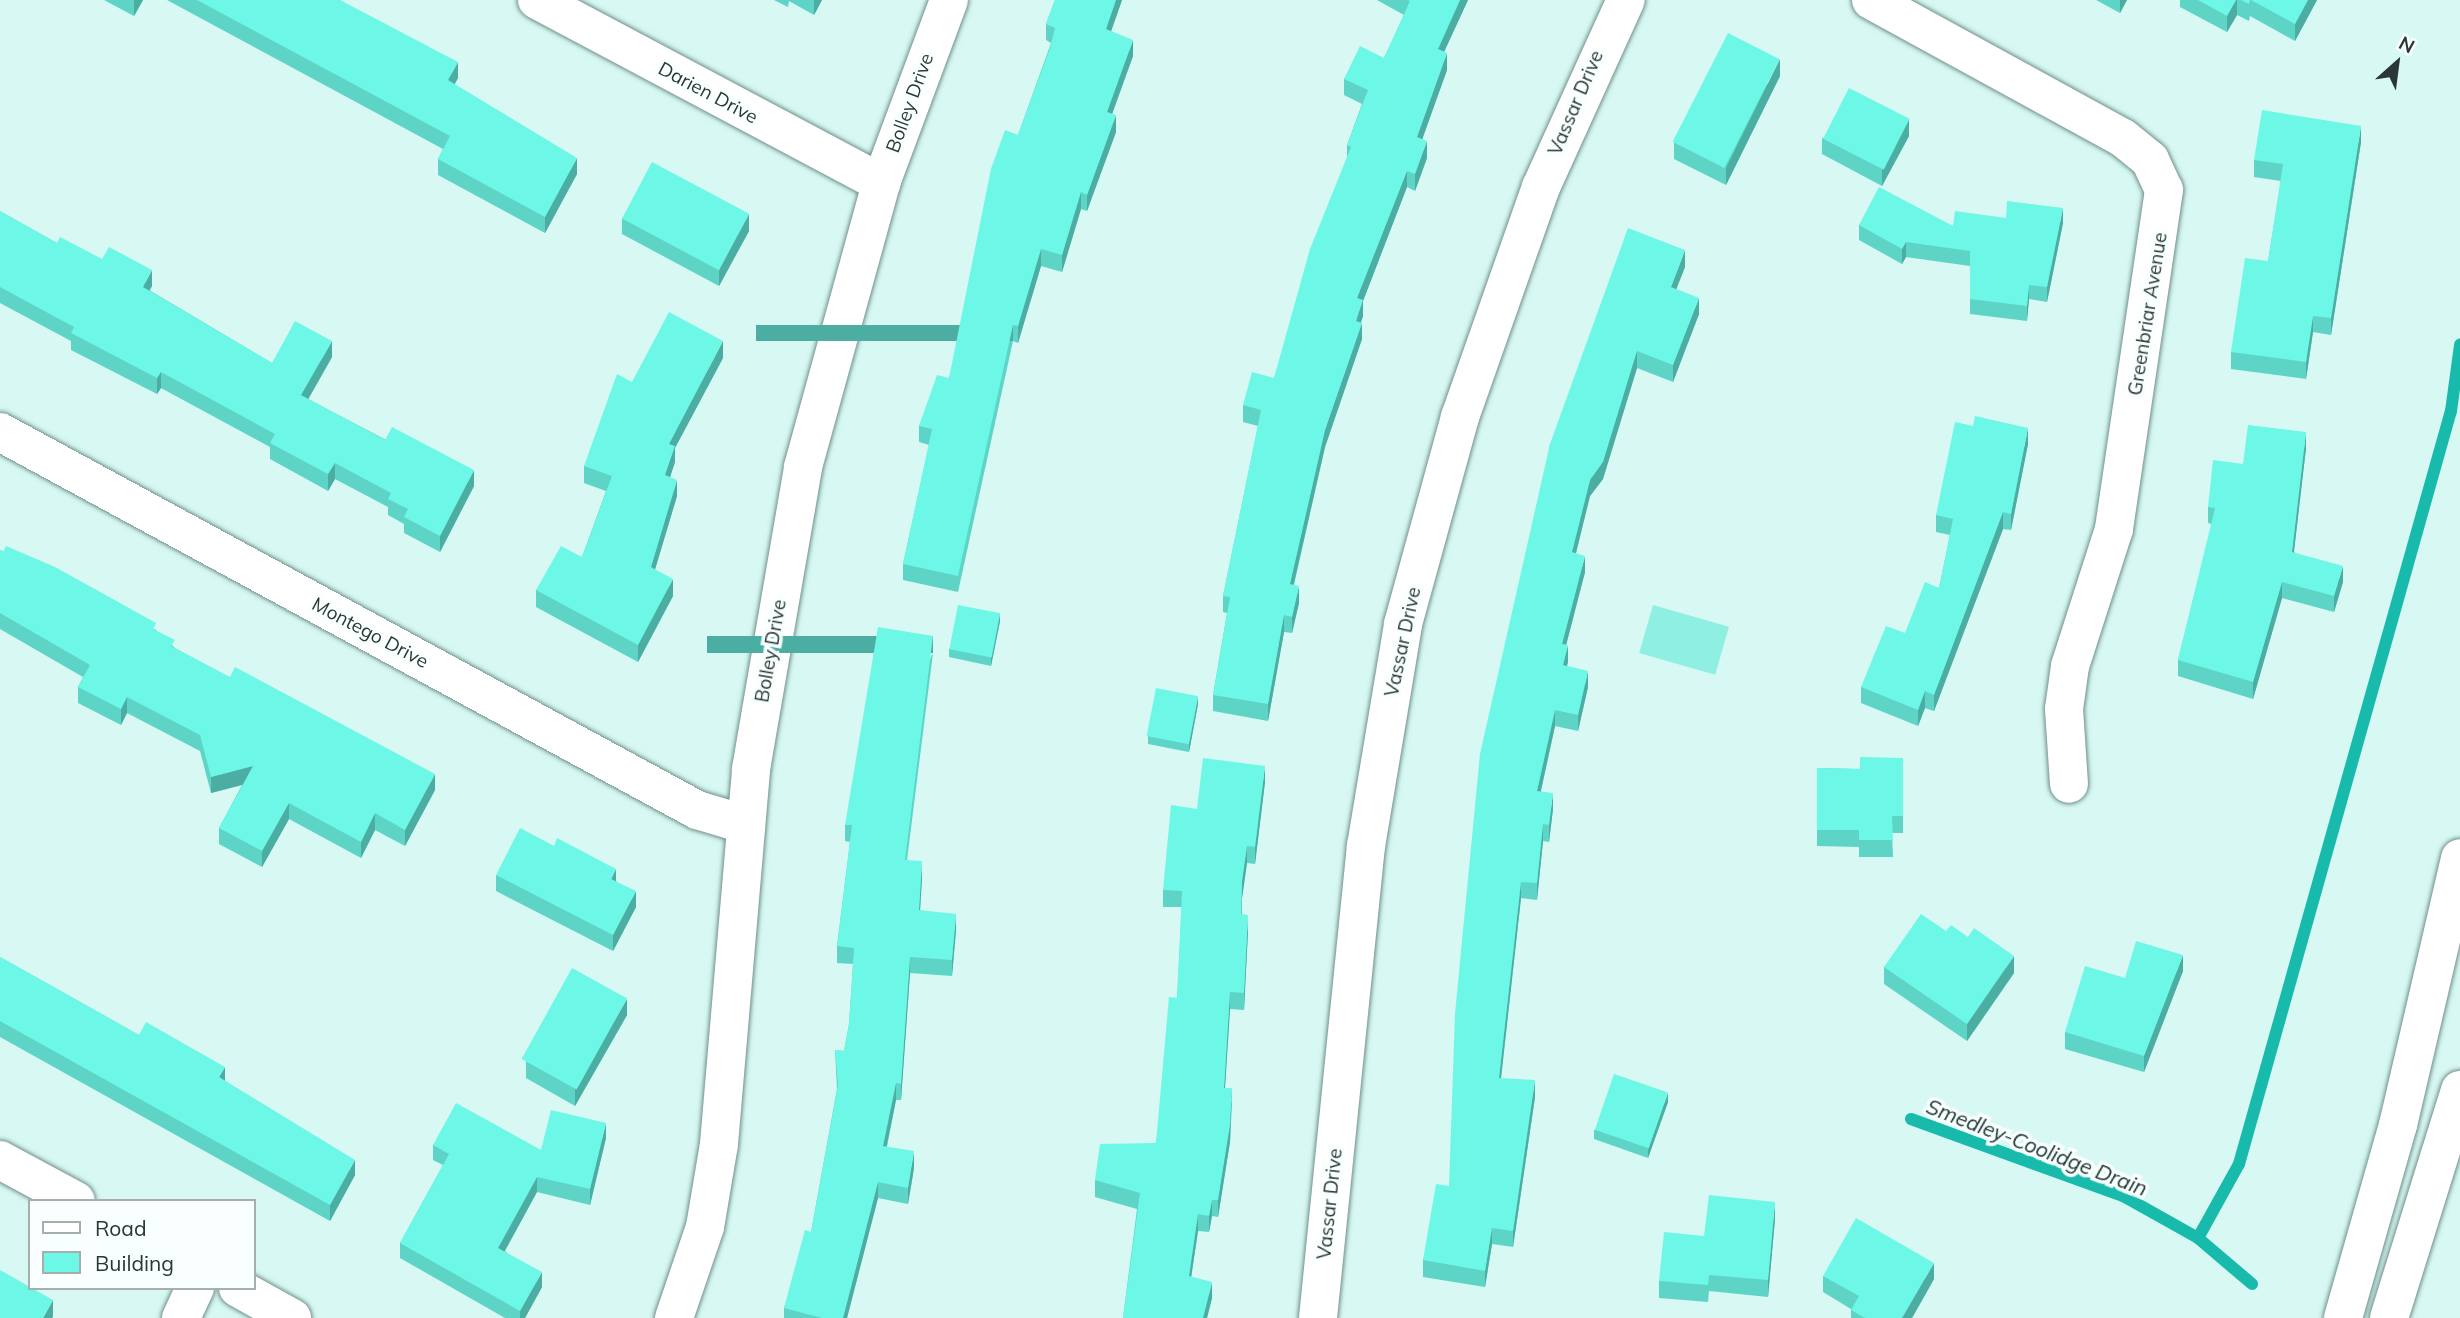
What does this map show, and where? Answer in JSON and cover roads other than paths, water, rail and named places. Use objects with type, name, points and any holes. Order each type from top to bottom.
[{"type":"main road","name":"Darien Drive","points":[[537,0],[881,183]]},
{"type":"main road","name":"Bolley Drive","points":[[674,1318],[705,1227],[719,1144],[744,824],[803,467],[881,183],[948,0]]},
{"type":"main road","name":"Vassar Drive","points":[[1318,1318],[1366,846],[1403,624],[1460,417],[1536,200],[1626,0]]},
{"type":"main road","name":"Greenbriar Avenue","points":[[1871,0],[2123,138],[2150,160],[2164,190],[2114,530],[2070,666],[2064,709],[2069,783]]},
{"type":"main road","name":"Montego Drive","points":[[0,432],[697,810],[744,824]]},
{"type":"main road","points":[[2343,1318],[2398,1125],[2460,858]]},
{"type":"main road","points":[[2389,1318],[2460,1090]]},
{"type":"main road","points":[[0,1160],[72,1199]]},
{"type":"main road","points":[[181,1318],[194,1290]]},
{"type":"main road","points":[[242,1290],[292,1318]]},
{"type":"waterway","points":[[2198,1238],[2239,1164],[2451,411],[2460,345]]},
{"type":"waterway","name":"Smedley-Coolidge Drain","points":[[1911,1119],[2125,1197],[2198,1238],[2252,1284]]}]
